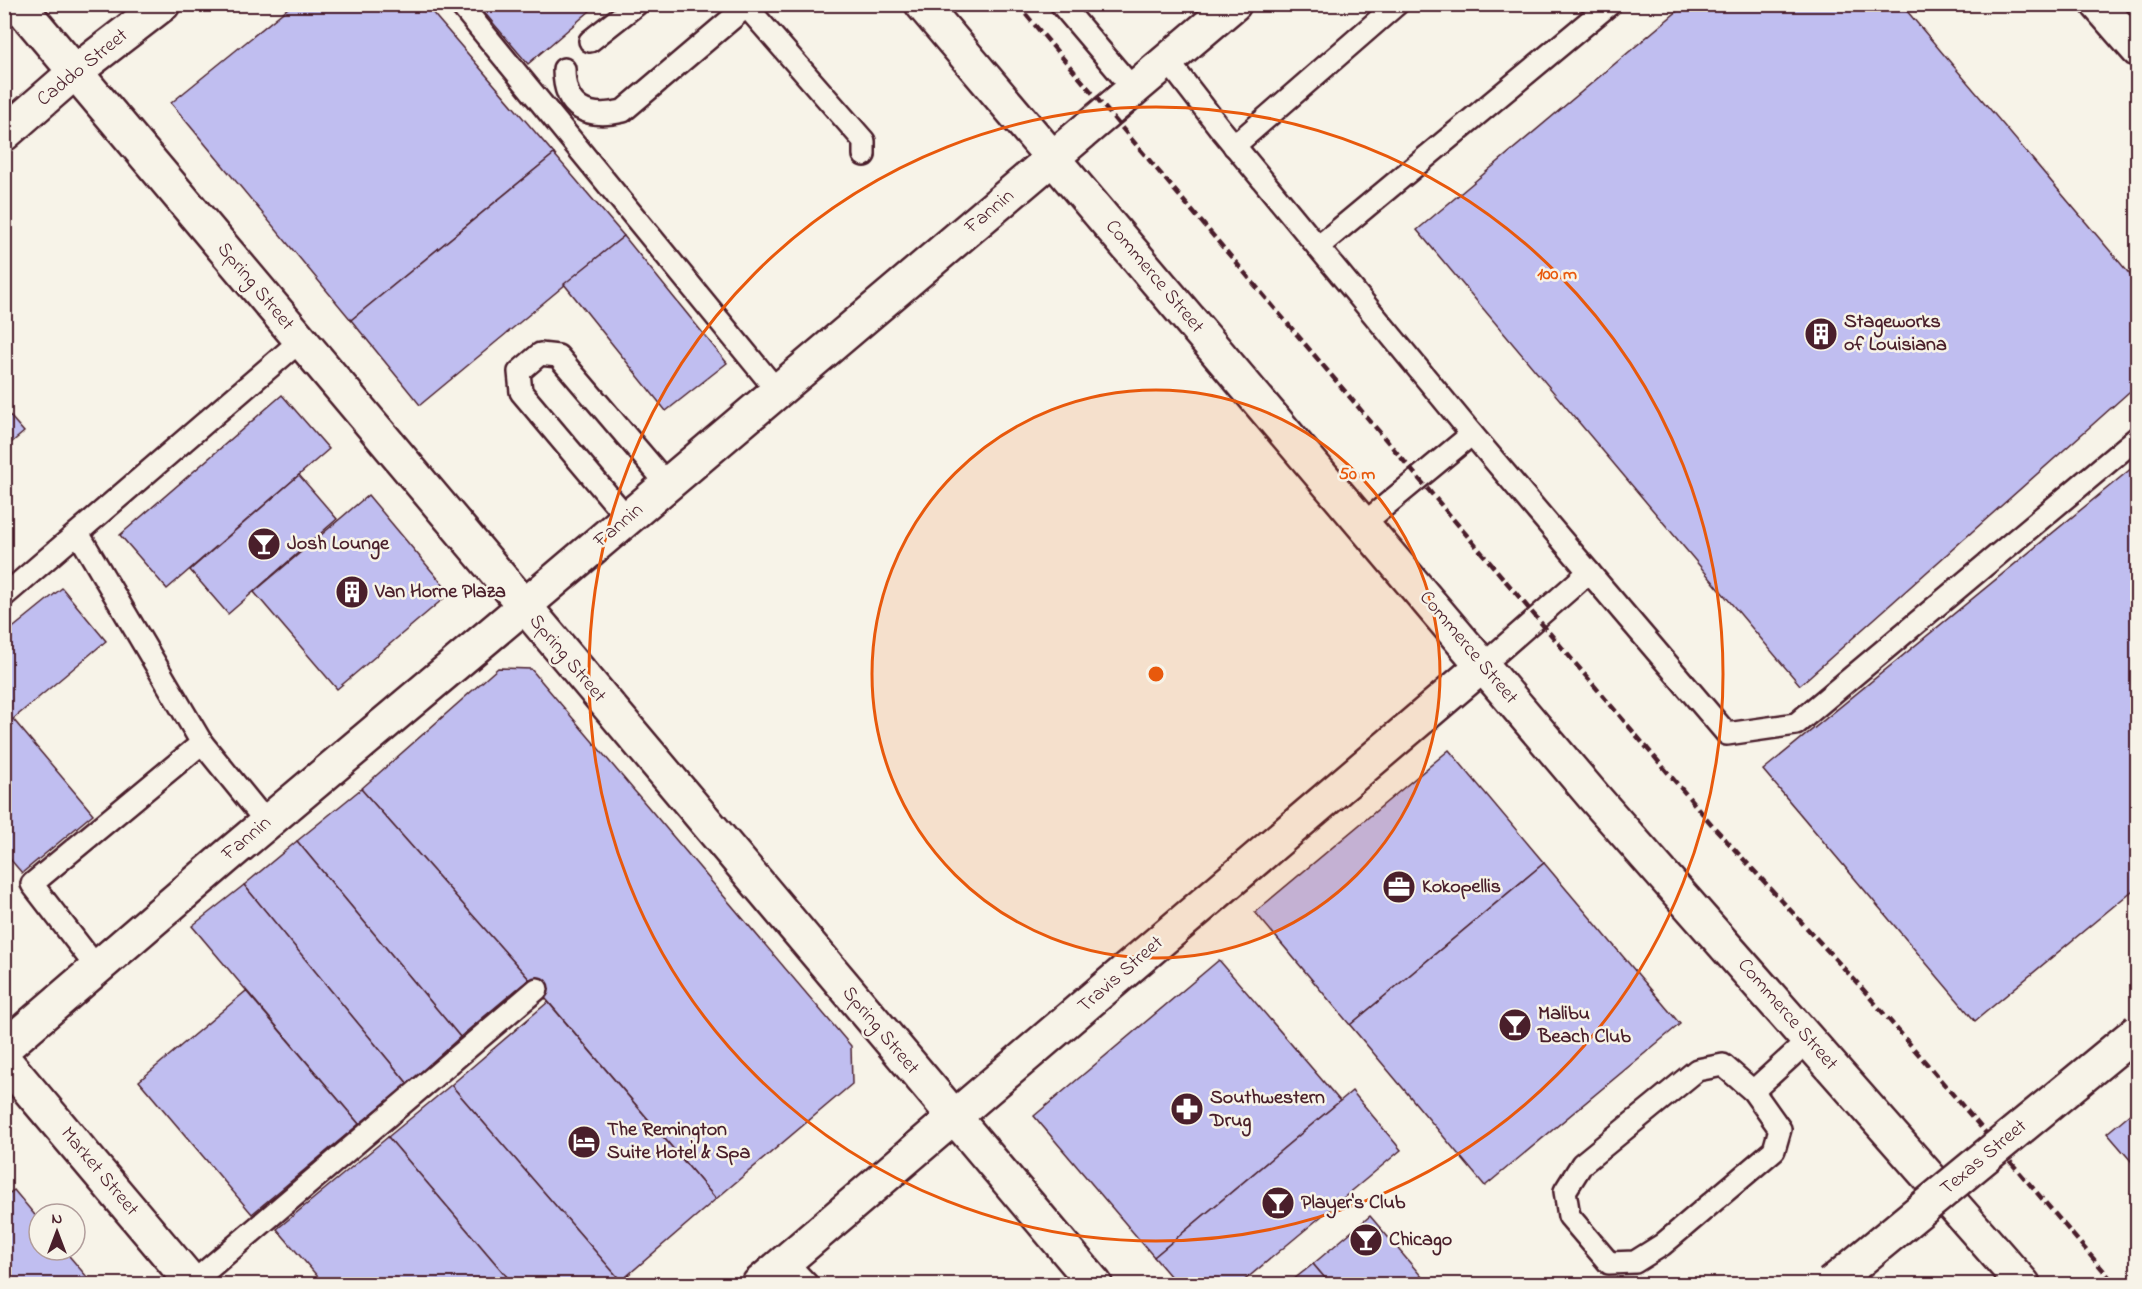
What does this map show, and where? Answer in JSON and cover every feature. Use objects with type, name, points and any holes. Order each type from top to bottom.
[{"type":"street","name":"Spring Street","points":[[18,4],[523,607],[1095,1284]]},
{"type":"street","name":"Caddo Street","points":[[4,134],[75,72],[163,4]]},
{"type":"street","name":"Commerce Street","points":[[922,4],[1594,797],[2023,1284]]},
{"type":"street","name":"Fannin","points":[[4,1048],[1234,4]]},
{"type":"street","points":[[2098,4],[2138,50]]},
{"type":"street","name":"Travis Street","points":[[759,1284],[797,1273],[954,1119],[1483,665]]},
{"type":"street","name":"Texas Street","points":[[1832,1284],[2138,1031]]},
{"type":"street","name":"Market Street","points":[[4,1060],[192,1284]]},
{"type":"lane","points":[[460,4],[777,392]]},
{"type":"lane","points":[[590,41],[637,4]]},
{"type":"lane","points":[[1061,4],[1134,90]]},
{"type":"lane","points":[[1234,146],[1397,4]]},
{"type":"lane","points":[[1318,247],[1610,4]]},
{"type":"lane","points":[[564,69],[564,84],[571,100],[585,112],[605,115],[623,111],[748,6],[864,141],[864,155]]},
{"type":"lane","points":[[1168,61],[1234,146],[1472,434],[1727,734],[1796,724],[2138,437]]},
{"type":"lane","points":[[4,596],[300,341]]},
{"type":"lane","points":[[628,519],[520,392],[519,372],[540,354],[558,356],[668,485]]},
{"type":"lane","points":[[1363,524],[1472,434]]},
{"type":"lane","points":[[78,533],[202,743],[267,823]]},
{"type":"lane","points":[[1483,665],[1589,572]]},
{"type":"lane","points":[[97,968],[32,884],[202,743]]},
{"type":"lane","points":[[192,1284],[537,989]]},
{"type":"lane","points":[[1753,1091],[1809,1040]]},
{"type":"lane","points":[[1723,1065],[1753,1091],[1780,1129],[1774,1150],[1662,1245],[1635,1262],[1609,1263],[1569,1216],[1565,1191],[1582,1164],[1697,1070],[1723,1065]]},
{"type":"building","points":[[293,4],[425,4],[554,154],[351,320],[171,103]]},
{"type":"building","points":[[477,4],[598,4],[528,64]]},
{"type":"building","name":"Stageworks of Louisiana","points":[[1686,4],[1901,4],[2138,284],[2138,384],[1800,685],[1417,230]]},
{"type":"building","points":[[554,154],[624,236],[420,405],[351,320]]},
{"type":"building","points":[[624,236],[727,363],[666,411],[564,284]]},
{"type":"building","points":[[282,395],[329,449],[167,589],[120,535]]},
{"type":"building","points":[[4,409],[24,432],[4,449]]},
{"type":"building","points":[[2138,463],[2138,886],[1975,1021],[1763,770]]},
{"type":"building","name":"Josh Lounge","points":[[299,475],[337,519],[228,614],[190,570]]},
{"type":"building","name":"Van Horne Plaza","points":[[368,495],[450,593],[337,689],[254,592]]},
{"type":"building","points":[[62,588],[106,641],[13,719],[93,814],[22,873],[4,852],[4,635]]},
{"type":"building","points":[[498,668],[531,669],[851,1046],[852,1084],[716,1199],[529,979],[361,789]]},
{"type":"building","name":"Kokopellis","points":[[1449,750],[1544,863],[1350,1025],[1255,912]]},
{"type":"building","points":[[361,789],[529,979],[460,1037],[297,841]]},
{"type":"building","points":[[297,841],[460,1037],[408,1084],[244,885]]},
{"type":"building","name":"Malibu Beach Club","points":[[1544,863],[1680,1024],[1485,1186],[1350,1025]]},
{"type":"building","points":[[244,885],[408,1084],[359,1124],[192,926]]},
{"type":"building","name":"Southwestern Drug","points":[[1219,960],[1340,1101],[1154,1257],[1034,1116]]},
{"type":"building","points":[[246,991],[359,1124],[252,1214],[139,1081]]},
{"type":"building","name":"The Remington Suite Hotel & Spa","points":[[548,1002],[716,1199],[621,1281],[451,1085]]},
{"type":"building","points":[[451,1085],[621,1281],[617,1284],[513,1284],[388,1137]]},
{"type":"building","name":"Player's Club","points":[[1352,1091],[1401,1150],[1240,1284],[1177,1284],[1154,1257]]},
{"type":"building","points":[[2138,1107],[2138,1169],[2107,1133]]},
{"type":"building","points":[[388,1137],[513,1284],[324,1284],[277,1229]]},
{"type":"building","points":[[14,1190],[27,1206],[27,1262],[74,1262],[93,1284],[4,1284],[4,1197]]},
{"type":"building","name":"Chicago","points":[[1370,1216],[1428,1284],[1330,1284],[1313,1264]]},
{"type":"building","points":[[1313,1264],[1330,1284],[1288,1284]]},
{"type":"railway","points":[[1017,4],[1713,826],[1861,987],[2115,1284]]},
{"type":"place","name":"Stageworks of Louisiana","points":[[1821,334]]},
{"type":"place","name":"Josh Lounge","points":[[264,544]]},
{"type":"place","name":"Van Horne Plaza","points":[[352,592]]},
{"type":"place","name":"Kokopellis","points":[[1399,887]]},
{"type":"place","name":"Malibu Beach Club","points":[[1515,1025]]},
{"type":"place","name":"Southwestern Drug","points":[[1187,1109]]},
{"type":"place","name":"The Remington Suite Hotel & Spa","points":[[584,1142]]},
{"type":"place","name":"Player's Club","points":[[1278,1203]]},
{"type":"place","name":"Chicago","points":[[1366,1240]]}]
